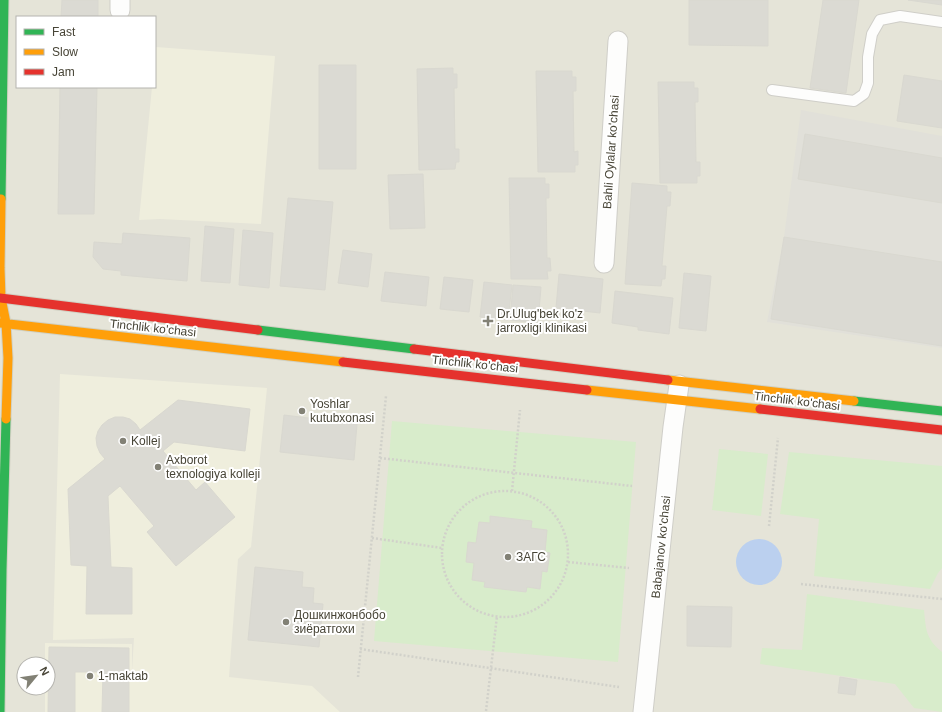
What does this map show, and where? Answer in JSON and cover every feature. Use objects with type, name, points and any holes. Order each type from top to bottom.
[{"type":"main road","points":[[0,712],[2,570],[8,358],[1,298],[4,0]]},
{"type":"main road","name":"Tinchlik ko'chasi","points":[[1,298],[678,390],[942,430]]},
{"type":"main road","name":"Tinchlik ko'chasi","points":[[3,323],[678,390],[942,411]]},
{"type":"street","name":"Bahli Oylalar ko'chasi","points":[[604,263],[618,41]]},
{"type":"street","name":"Babajanov ko'chasi","points":[[643,712],[678,390]]},
{"type":"lane","points":[[772,90],[854,100],[864,94],[868,83],[868,57],[872,34],[880,20],[900,16],[942,22]]},
{"type":"path","points":[[358,677],[386,396]]},
{"type":"path","points":[[512,491],[520,410]]},
{"type":"path","points":[[769,526],[778,438]]},
{"type":"path","points":[[380,458],[632,486]]},
{"type":"path","points":[[512,491],[532,496],[548,508],[561,524],[568,543],[568,562],[561,584],[548,601],[530,613],[509,618],[487,615],[468,606],[453,590],[444,570],[442,548],[447,528],[458,512],[473,499],[492,492],[512,491]]},
{"type":"path","points":[[372,538],[442,548]]},
{"type":"path","points":[[568,562],[629,568]]},
{"type":"path","points":[[801,584],[942,599]]},
{"type":"path","points":[[486,711],[498,616]]},
{"type":"path","points":[[360,649],[619,687]]},
{"type":"shaded area","points":[[0,0],[942,0],[942,712],[0,712]]},
{"type":"shaded area","points":[[156,47],[275,56],[261,224],[160,219],[139,220],[152,88],[156,88]]},
{"type":"shaded area","points":[[801,110],[942,136],[942,348],[767,322],[784,237]]},
{"type":"shaded area","name":"Axborot texnologiya kolleji","points":[[60,374],[267,388],[251,547],[238,559],[229,677],[312,686],[340,712],[45,712],[45,696],[56,696],[56,656],[45,656],[45,643],[132,644],[132,671],[134,638],[53,640]]},
{"type":"green space","points":[[392,421],[636,442],[618,662],[374,641]]},
{"type":"green space","points":[[719,449],[768,454],[761,516],[712,510]]},
{"type":"green space","points":[[789,452],[942,466],[942,568],[930,589],[814,576],[819,519],[780,514]]},
{"type":"green space","points":[[807,594],[924,610],[928,634],[933,643],[942,652],[942,712],[914,708],[895,684],[760,664],[762,648],[802,650]]},
{"type":"water","points":[[754,539],[764,539],[776,545],[781,553],[781,571],[776,579],[768,584],[754,585],[746,582],[739,575],[736,567],[736,557],[739,549],[746,542]]},
{"type":"building","points":[[62,0],[98,0],[98,16],[61,16]]},
{"type":"building","points":[[689,0],[768,0],[768,46],[689,45]]},
{"type":"building","points":[[823,0],[859,0],[846,93],[810,88]]},
{"type":"building","points":[[908,0],[942,0],[942,5]]},
{"type":"building","points":[[319,65],[356,65],[356,169],[319,169]]},
{"type":"building","points":[[453,68],[453,74],[457,74],[457,88],[454,88],[455,149],[459,149],[459,162],[456,162],[455,169],[419,170],[417,69]]},
{"type":"building","points":[[536,71],[572,71],[572,77],[576,77],[576,91],[573,91],[574,152],[578,151],[578,165],[575,165],[575,172],[538,172]]},
{"type":"building","points":[[904,75],[942,81],[942,128],[897,121]]},
{"type":"building","points":[[658,82],[694,82],[694,88],[698,88],[698,102],[695,102],[696,162],[700,162],[700,176],[697,176],[697,183],[660,183]]},
{"type":"building","points":[[60,88],[97,88],[94,214],[58,214]]},
{"type":"building","points":[[805,134],[942,158],[942,203],[798,179]]},
{"type":"building","points":[[423,174],[425,228],[390,229],[388,175]]},
{"type":"building","points":[[509,178],[545,178],[545,184],[549,184],[549,198],[546,198],[547,258],[550,258],[551,271],[547,271],[548,279],[511,279]]},
{"type":"building","points":[[632,183],[667,186],[667,192],[671,192],[670,206],[667,206],[662,266],[666,266],[665,279],[662,279],[661,286],[625,284]]},
{"type":"building","points":[[288,198],[333,202],[325,290],[280,286]]},
{"type":"building","points":[[205,226],[234,229],[230,283],[201,281]]},
{"type":"building","points":[[243,230],[273,233],[269,288],[239,285]]},
{"type":"building","points":[[123,233],[190,238],[187,281],[121,275],[121,271],[103,269],[93,257],[94,242],[122,244]]},
{"type":"building","points":[[784,237],[942,262],[942,346],[771,319]]},
{"type":"building","points":[[343,250],[372,254],[368,287],[338,283]]},
{"type":"building","points":[[385,272],[429,277],[426,306],[381,301]]},
{"type":"building","points":[[684,273],[711,276],[706,331],[679,328]]},
{"type":"building","points":[[559,274],[603,279],[600,313],[556,308]]},
{"type":"building","points":[[444,277],[473,280],[469,312],[440,309]]},
{"type":"building","points":[[484,282],[512,285],[508,320],[480,317]]},
{"type":"building","points":[[513,285],[541,287],[538,323],[510,320]]},
{"type":"building","points":[[615,291],[673,298],[669,334],[638,330],[638,327],[612,323]]},
{"type":"building","points":[[178,400],[250,409],[245,451],[174,442],[163,451],[196,490],[205,482],[235,517],[176,566],[147,532],[154,526],[120,486],[108,496],[111,567],[132,568],[132,614],[86,614],[87,566],[71,565],[68,489],[105,459],[97,446],[96,438],[102,425],[108,420],[115,417],[130,419],[140,430]]},
{"type":"building","points":[[284,415],[357,424],[354,460],[280,452]]},
{"type":"building","name":"ЗАГС","points":[[490,516],[532,521],[531,528],[547,530],[545,552],[550,553],[547,572],[542,571],[540,589],[527,587],[526,592],[484,587],[485,582],[472,580],[474,563],[466,562],[468,542],[476,543],[479,522],[490,523]]},
{"type":"building","name":"Дошкинжонбобо зиёратгохи","points":[[255,567],[303,572],[302,587],[314,588],[313,603],[323,604],[319,647],[248,640]]},
{"type":"building","points":[[687,606],[732,607],[731,647],[687,646]]},
{"type":"building","name":"1-maktab","points":[[49,647],[129,648],[129,712],[102,712],[103,672],[75,672],[75,712],[48,712],[48,696],[56,696],[56,656],[49,656]]},
{"type":"building","points":[[840,677],[857,680],[855,695],[838,693]]},
{"type":"traffic: fast","points":[[1,199],[4,0]]},
{"type":"traffic: fast","points":[[258,330],[414,349]]},
{"type":"traffic: fast","points":[[854,401],[942,411]]},
{"type":"traffic: fast","points":[[0,712],[6,419]]},
{"type":"traffic: slow","points":[[1,199],[1,298],[6,323],[8,358],[6,419]]},
{"type":"traffic: slow","points":[[0,323],[343,362]]},
{"type":"traffic: slow","points":[[668,380],[854,401]]},
{"type":"traffic: slow","points":[[587,390],[760,409]]},
{"type":"traffic: jam","points":[[0,298],[258,330]]},
{"type":"traffic: jam","points":[[414,349],[668,380]]},
{"type":"traffic: jam","points":[[343,362],[587,390]]},
{"type":"traffic: jam","points":[[760,409],[942,430]]},
{"type":"place","name":"Dr.Ulug'bek ko'z jarroxligi klinikasi","points":[[488,321]]},
{"type":"place","name":"Yoshlar kutubxonasi","points":[[302,411]]},
{"type":"place","name":"Kollej","points":[[123,441]]},
{"type":"place","name":"Axborot texnologiya kolleji","points":[[158,467]]},
{"type":"place","name":"ЗАГС","points":[[508,557]]},
{"type":"place","name":"Дошкинжонбобо зиёратгохи","points":[[286,622]]},
{"type":"place","name":"1-maktab","points":[[90,676]]}]
